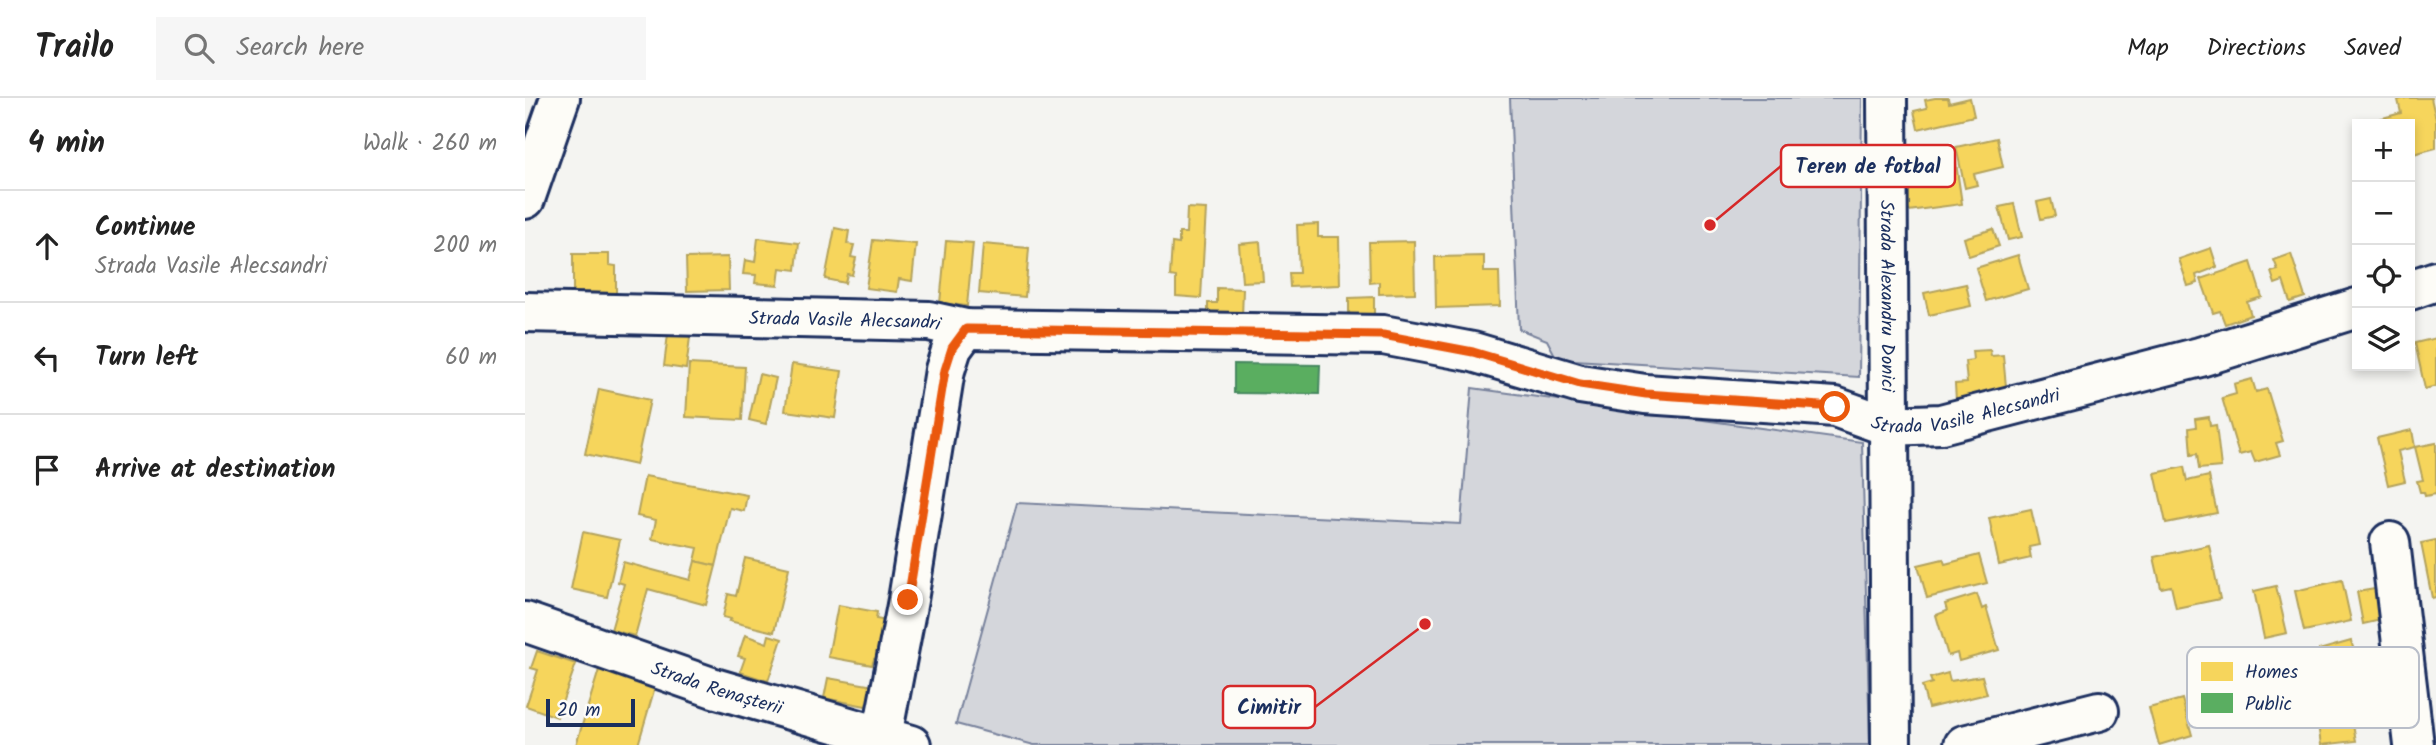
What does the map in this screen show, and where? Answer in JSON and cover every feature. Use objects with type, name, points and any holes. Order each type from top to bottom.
[{"type":"street","points":[[525,199],[560,98]]},
{"type":"street","name":"Strada Alexandru Donici","points":[[1887,98],[1891,745]]},
{"type":"street","points":[[2415,288],[2436,281]]},
{"type":"street","name":"Strada Vasile Alecsandri","points":[[525,312],[929,321],[966,329],[1383,335],[1473,352],[1580,384],[1646,394],[1835,407],[1888,426],[1954,421],[2200,358],[2352,310]]},
{"type":"street","points":[[897,740],[908,600],[945,370],[952,348],[966,329]]},
{"type":"street","points":[[2390,542],[2402,647]]},
{"type":"street","name":"Strada Renașterii","points":[[525,622],[714,688],[897,740]]},
{"type":"street","points":[[1964,745],[2099,711]]},
{"type":"shaded area","points":[[1510,98],[1862,98],[1859,377],[1557,359],[1547,340],[1519,329]]},
{"type":"shaded area","points":[[1472,388],[1862,442],[1870,745],[1034,745],[956,724],[1017,503],[1461,524]]},
{"type":"building: Homes","points":[[1948,98],[1949,103],[1970,98],[1974,116],[1918,129],[1914,111],[1927,108],[1925,100]]},
{"type":"building: Homes","points":[[2431,98],[2436,119],[2436,148],[2415,154],[2415,119],[2379,119],[2401,113],[2398,100]]},
{"type":"building: Homes","points":[[1997,138],[2003,167],[1974,174],[1977,185],[1965,188],[1956,147]]},
{"type":"building: Homes","points":[[1954,149],[1962,204],[1908,211],[1907,155]]},
{"type":"building: Homes","points":[[2051,199],[2055,216],[2041,219],[2037,202]]},
{"type":"building: Homes","points":[[2014,204],[2022,237],[2008,240],[1999,207]]},
{"type":"building: Homes","points":[[1187,208],[1206,209],[1201,298],[1176,296],[1176,277],[1170,276],[1172,243],[1179,244],[1179,233],[1186,233]]},
{"type":"building: Homes","points":[[1318,224],[1318,237],[1339,237],[1340,285],[1290,287],[1289,273],[1299,273],[1297,225]]},
{"type":"building: Homes","points":[[835,228],[849,231],[847,244],[854,245],[851,257],[856,258],[852,275],[847,274],[845,283],[825,279]]},
{"type":"building: Homes","points":[[1993,229],[1999,246],[1969,256],[1964,238]]},
{"type":"building: Homes","points":[[758,238],[799,243],[796,270],[780,268],[778,285],[755,283],[756,275],[743,274],[745,260],[755,262]]},
{"type":"building: Homes","points":[[873,240],[916,244],[912,281],[899,279],[897,292],[866,288]]},
{"type":"building: Homes","points":[[946,241],[973,243],[967,306],[940,303]]},
{"type":"building: Homes","points":[[1414,241],[1415,293],[1379,294],[1379,282],[1370,283],[1369,242]]},
{"type":"building: Homes","points":[[1260,242],[1263,281],[1242,282],[1239,244]]},
{"type":"building: Homes","points":[[983,244],[1029,248],[1025,297],[979,293]]},
{"type":"building: Homes","points":[[2211,248],[2217,267],[2196,275],[2198,283],[2188,286],[2179,259]]},
{"type":"building: Homes","points":[[573,254],[609,254],[609,265],[616,266],[616,293],[573,292]]},
{"type":"building: Homes","points":[[2291,254],[2305,297],[2290,302],[2283,281],[2275,284],[2271,272],[2278,270],[2274,260]]},
{"type":"building: Homes","points":[[2018,255],[2028,289],[1986,301],[1976,268]]},
{"type":"building: Homes","points":[[1484,256],[1484,272],[1499,272],[1500,306],[1436,308],[1435,257]]},
{"type":"building: Homes","points":[[728,257],[729,290],[687,291],[686,258]]},
{"type":"building: Homes","points":[[2251,262],[2262,297],[2247,302],[2251,315],[2225,324],[2220,311],[2213,313],[2201,279]]},
{"type":"building: Homes","points":[[1966,284],[1971,306],[1929,315],[1924,293]]},
{"type":"building: Homes","points":[[1217,288],[1243,289],[1242,318],[1208,317],[1208,303],[1217,303]]},
{"type":"building: Homes","points":[[1374,297],[1374,318],[1349,318],[1349,298]]},
{"type":"building: Homes","points":[[669,326],[691,329],[686,369],[664,366]]},
{"type":"building: Homes","points":[[2436,338],[2436,386],[2425,389],[2415,343]]},
{"type":"building: Homes","points":[[1990,350],[1991,356],[2003,355],[2007,397],[1956,401],[1955,384],[1967,383],[1965,361],[1973,360],[1972,351]]},
{"type":"building: Homes","points":[[689,364],[745,367],[742,420],[686,417]]},
{"type":"building: Homes","points":[[792,364],[842,371],[835,418],[785,411]]},
{"type":"building: Homes","points":[[759,374],[776,378],[766,424],[749,420]]},
{"type":"building: Homes","points":[[2252,379],[2256,392],[2267,389],[2283,441],[2276,443],[2280,455],[2255,462],[2251,452],[2239,455],[2222,398],[2236,394],[2234,384]]},
{"type":"building: Homes","points":[[599,389],[650,400],[636,465],[585,454]]},
{"type":"building: Homes","points":[[2209,417],[2210,426],[2216,425],[2221,467],[2199,469],[2197,454],[2191,455],[2189,428],[2196,427],[2195,419]]},
{"type":"building: Homes","points":[[2412,430],[2415,447],[2398,451],[2405,481],[2388,485],[2377,438]]},
{"type":"building: Homes","points":[[2436,443],[2436,494],[2425,496],[2424,492],[2420,492],[2417,481],[2423,480],[2415,447]]},
{"type":"building: Homes","points":[[2184,467],[2187,481],[2209,476],[2217,513],[2166,523],[2155,473]]},
{"type":"building: Homes","points":[[645,476],[747,495],[744,511],[730,508],[716,566],[695,561],[698,548],[652,539],[656,520],[637,516]]},
{"type":"building: Homes","points":[[2031,509],[2039,545],[2029,547],[2031,558],[1999,565],[1989,518]]},
{"type":"building: Homes","points":[[583,532],[620,540],[607,597],[571,589]]},
{"type":"building: Homes","points":[[2436,540],[2436,597],[2432,598],[2421,543]]},
{"type":"building: Homes","points":[[2209,545],[2220,599],[2176,608],[2171,586],[2161,588],[2154,557]]},
{"type":"building: Homes","points":[[1979,555],[1987,583],[1927,598],[1918,565],[1943,559],[1945,564]]},
{"type":"building: Homes","points":[[745,558],[789,568],[774,632],[729,621],[731,619],[723,617],[728,594],[736,596]]},
{"type":"building: Homes","points":[[695,561],[716,566],[706,605],[648,589],[635,636],[611,630],[624,584],[618,582],[623,562],[690,580]]},
{"type":"building: Homes","points":[[2342,580],[2351,621],[2304,631],[2295,591]]},
{"type":"building: Homes","points":[[2276,586],[2287,633],[2264,638],[2254,591]]},
{"type":"building: Homes","points":[[2375,589],[2381,620],[2363,624],[2357,592]]},
{"type":"building: Homes","points":[[1977,594],[1982,609],[1986,607],[1999,650],[1959,661],[1957,653],[1948,656],[1936,615],[1947,611],[1945,604]]},
{"type":"building: Homes","points":[[838,605],[877,612],[876,619],[892,622],[885,661],[874,659],[872,665],[828,657]]},
{"type":"building: Homes","points":[[745,635],[767,643],[769,635],[782,639],[768,681],[740,672],[745,658],[738,656]]},
{"type":"building: Homes","points":[[2351,641],[2353,647],[2330,647]]},
{"type":"building: Homes","points":[[537,651],[576,664],[557,717],[526,706],[538,670],[531,668]]},
{"type":"building: Homes","points":[[602,660],[658,677],[638,745],[576,745]]},
{"type":"building: Homes","points":[[1948,673],[1950,681],[1982,676],[1987,694],[1928,708],[1922,686],[1932,683],[1930,678]]},
{"type":"building: Homes","points":[[828,678],[880,687],[876,708],[824,698]]},
{"type":"building: Homes","points":[[2182,699],[2187,728],[2190,728],[2192,735],[2159,745],[2149,708]]},
{"type":"building: Homes","points":[[2318,728],[2354,728],[2356,741],[2321,745]]},
{"type":"building: Public","points":[[1234,364],[1320,365],[1319,394],[1234,393]]},
{"type":"place","name":"Teren de fotbal","points":[[1710,225]]},
{"type":"place","name":"Cimitir","points":[[1425,624]]},
{"type":"route","points":[[908,600],[945,370],[952,348],[966,329],[1383,335],[1473,352],[1580,384],[1646,394],[1835,407]]}]
